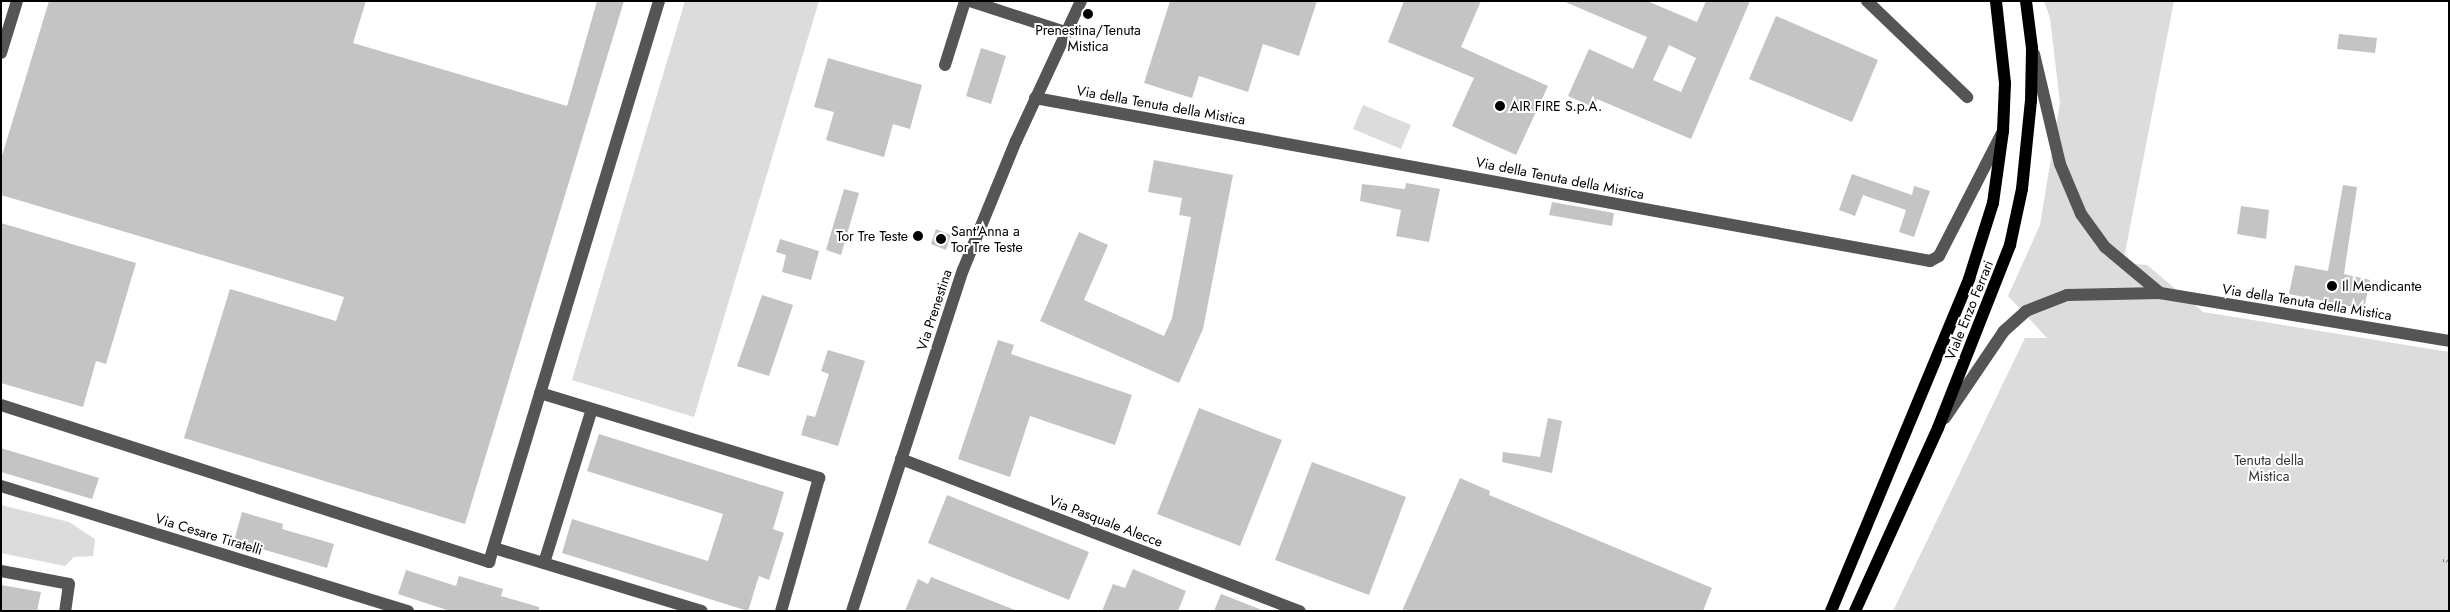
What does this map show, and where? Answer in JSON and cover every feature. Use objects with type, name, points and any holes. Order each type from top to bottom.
[{"type":"main road","name":"Viale Enzo Ferrari","points":[[1831,611],[1969,279],[1993,203],[2003,131],[2003,42],[1996,1]]},
{"type":"main road","name":"Viale Enzo Ferrari","points":[[1855,611],[1938,428],[2010,245],[2025,163],[2032,48],[2026,1]]},
{"type":"street","points":[[1,53],[16,1]]},
{"type":"street","points":[[1,405],[490,562],[659,1]]},
{"type":"street","points":[[945,65],[965,1]]},
{"type":"street","points":[[970,1],[1065,32]]},
{"type":"street","name":"Via Prenestina","points":[[852,611],[963,270],[1035,98],[1081,1]]},
{"type":"street","points":[[1867,1],[1967,96]]},
{"type":"street","points":[[2032,48],[2060,164],[2081,214],[2105,247],[2160,293]]},
{"type":"street","name":"Via della Tenuta della Mistica","points":[[1035,98],[1377,159],[1868,252],[1930,261],[1939,256],[2003,131]]},
{"type":"street","name":"Via della Tenuta della Mistica","points":[[1938,428],[2004,331],[2026,311],[2067,295],[2160,293],[2449,341]]},
{"type":"street","points":[[540,393],[819,478],[781,611]]},
{"type":"street","points":[[544,563],[592,409]]},
{"type":"street","name":"Via Pasquale Alecce","points":[[901,459],[1300,611]]},
{"type":"street","name":"Via Cesare Tiratelli","points":[[1,486],[408,611]]},
{"type":"street","points":[[494,548],[702,611]]},
{"type":"street","points":[[1,571],[69,584],[65,611]]},
{"type":"path","points":[[2443,560],[2449,561]]},
{"type":"green space","points":[[685,1],[819,1],[694,417],[572,380]]},
{"type":"green space","name":"Tenuta della Mistica","points":[[2044,1],[2174,1],[2123,263],[2147,265],[2203,312],[2449,352],[2449,611],[1893,611],[2025,338],[2047,338],[2008,296],[2040,225],[2060,103],[2050,18]]},
{"type":"green space","points":[[1363,105],[1411,125],[1401,149],[1353,129]]},
{"type":"green space","points":[[1,505],[69,522],[95,539],[93,556],[74,557],[65,566],[1,553]]},
{"type":"building","points":[[49,1],[366,1],[353,43],[567,106],[597,1],[624,1],[465,524],[184,438],[230,289],[336,321],[344,297],[1,195],[1,159]]},
{"type":"building","points":[[1170,1],[1317,1],[1299,56],[1263,44],[1248,92],[1199,76],[1192,98],[1144,83]]},
{"type":"building","points":[[1404,1],[1481,1],[1461,47],[1548,86],[1516,155],[1452,126],[1474,78],[1388,42]]},
{"type":"building","points":[[1563,1],[1647,1],[1697,22],[1706,1],[1750,1],[1691,139],[1597,99],[1593,107],[1568,96],[1589,49],[1633,69],[1647,37]],"holes":[[[1669,45],[1696,58],[1681,92],[1653,80]]]},
{"type":"building","points":[[1776,16],[1878,60],[1852,122],[1749,79]]},
{"type":"building","points":[[2339,34],[2377,38],[2375,53],[2337,49]]},
{"type":"building","points":[[981,48],[1006,56],[991,104],[966,96]]},
{"type":"building","points":[[828,58],[922,85],[910,129],[893,124],[884,157],[826,140],[834,112],[814,107]]},
{"type":"building","points":[[1154,160],[1233,175],[1203,329],[1179,383],[1040,321],[1079,232],[1108,245],[1084,300],[1164,336],[1172,318],[1191,217],[1179,215],[1182,198],[1148,192]]},
{"type":"building","points":[[1852,174],[1912,195],[1914,186],[1930,191],[1914,237],[1899,232],[1906,210],[1863,195],[1855,216],[1839,210]]},
{"type":"building","points":[[1406,183],[1440,189],[1429,242],[1396,236],[1401,210],[1360,201],[1362,184],[1405,189]]},
{"type":"building","points":[[2343,185],[2357,187],[2344,274],[2370,280],[2364,309],[2289,294],[2295,265],[2328,271]]},
{"type":"building","points":[[844,189],[859,193],[841,255],[826,250]]},
{"type":"building","points":[[1552,202],[1614,213],[1612,226],[1549,215]]},
{"type":"building","points":[[2241,206],[2269,210],[2266,239],[2237,234]]},
{"type":"building","points":[[1,223],[136,263],[106,364],[96,361],[83,407],[1,383]]},
{"type":"building","name":"Sant'Anna a Tor Tre Teste","points":[[936,229],[951,235],[946,250],[931,244]]},
{"type":"building","points":[[780,239],[819,251],[811,280],[782,272],[786,255],[776,252]]},
{"type":"building","points":[[762,295],[793,305],[769,376],[737,366]]},
{"type":"building","points":[[998,340],[1014,345],[1011,354],[1132,395],[1115,445],[1030,416],[1010,477],[958,459]]},
{"type":"building","points":[[828,350],[865,361],[838,446],[801,435],[807,415],[815,417],[829,374],[821,371]]},
{"type":"building","points":[[1199,408],[1282,440],[1240,546],[1157,514]]},
{"type":"building","points":[[1548,418],[1562,421],[1552,473],[1502,462],[1503,452],[1540,457]]},
{"type":"building","points":[[599,434],[784,492],[773,529],[784,533],[769,580],[759,576],[748,611],[562,553],[572,519],[708,561],[723,514],[587,471]]},
{"type":"building","points":[[1,448],[99,478],[92,499],[1,472]]},
{"type":"building","points":[[1312,462],[1406,497],[1369,595],[1275,560]]},
{"type":"building","points":[[1460,478],[1490,491],[1489,495],[1712,588],[1703,611],[1402,611]]},
{"type":"building","points":[[947,495],[1089,552],[1069,600],[928,543]]},
{"type":"building","points":[[242,512],[283,524],[282,529],[334,544],[327,568],[234,541]]},
{"type":"building","points":[[1133,569],[1186,591],[1178,611],[1102,611],[1113,584],[1125,588]]},
{"type":"building","points":[[406,570],[456,586],[459,576],[503,589],[501,596],[539,607],[539,611],[450,611],[398,594]]},
{"type":"building","points":[[931,577],[1015,610],[905,611],[918,579],[928,584]]},
{"type":"building","points":[[1,585],[41,592],[37,611],[1,611]]},
{"type":"building","points":[[1221,594],[1262,610],[1262,611],[1214,611]]},
{"type":"place","name":"Prenestina/Tenuta Mistica","points":[[1088,14]]},
{"type":"place","name":"AIR FIRE S.p.A.","points":[[1500,106]]},
{"type":"place","name":"Tor Tre Teste","points":[[918,236]]},
{"type":"place","name":"Sant'Anna a Tor Tre Teste","points":[[941,239]]},
{"type":"place","name":"Il Mendicante","points":[[2332,286]]}]
